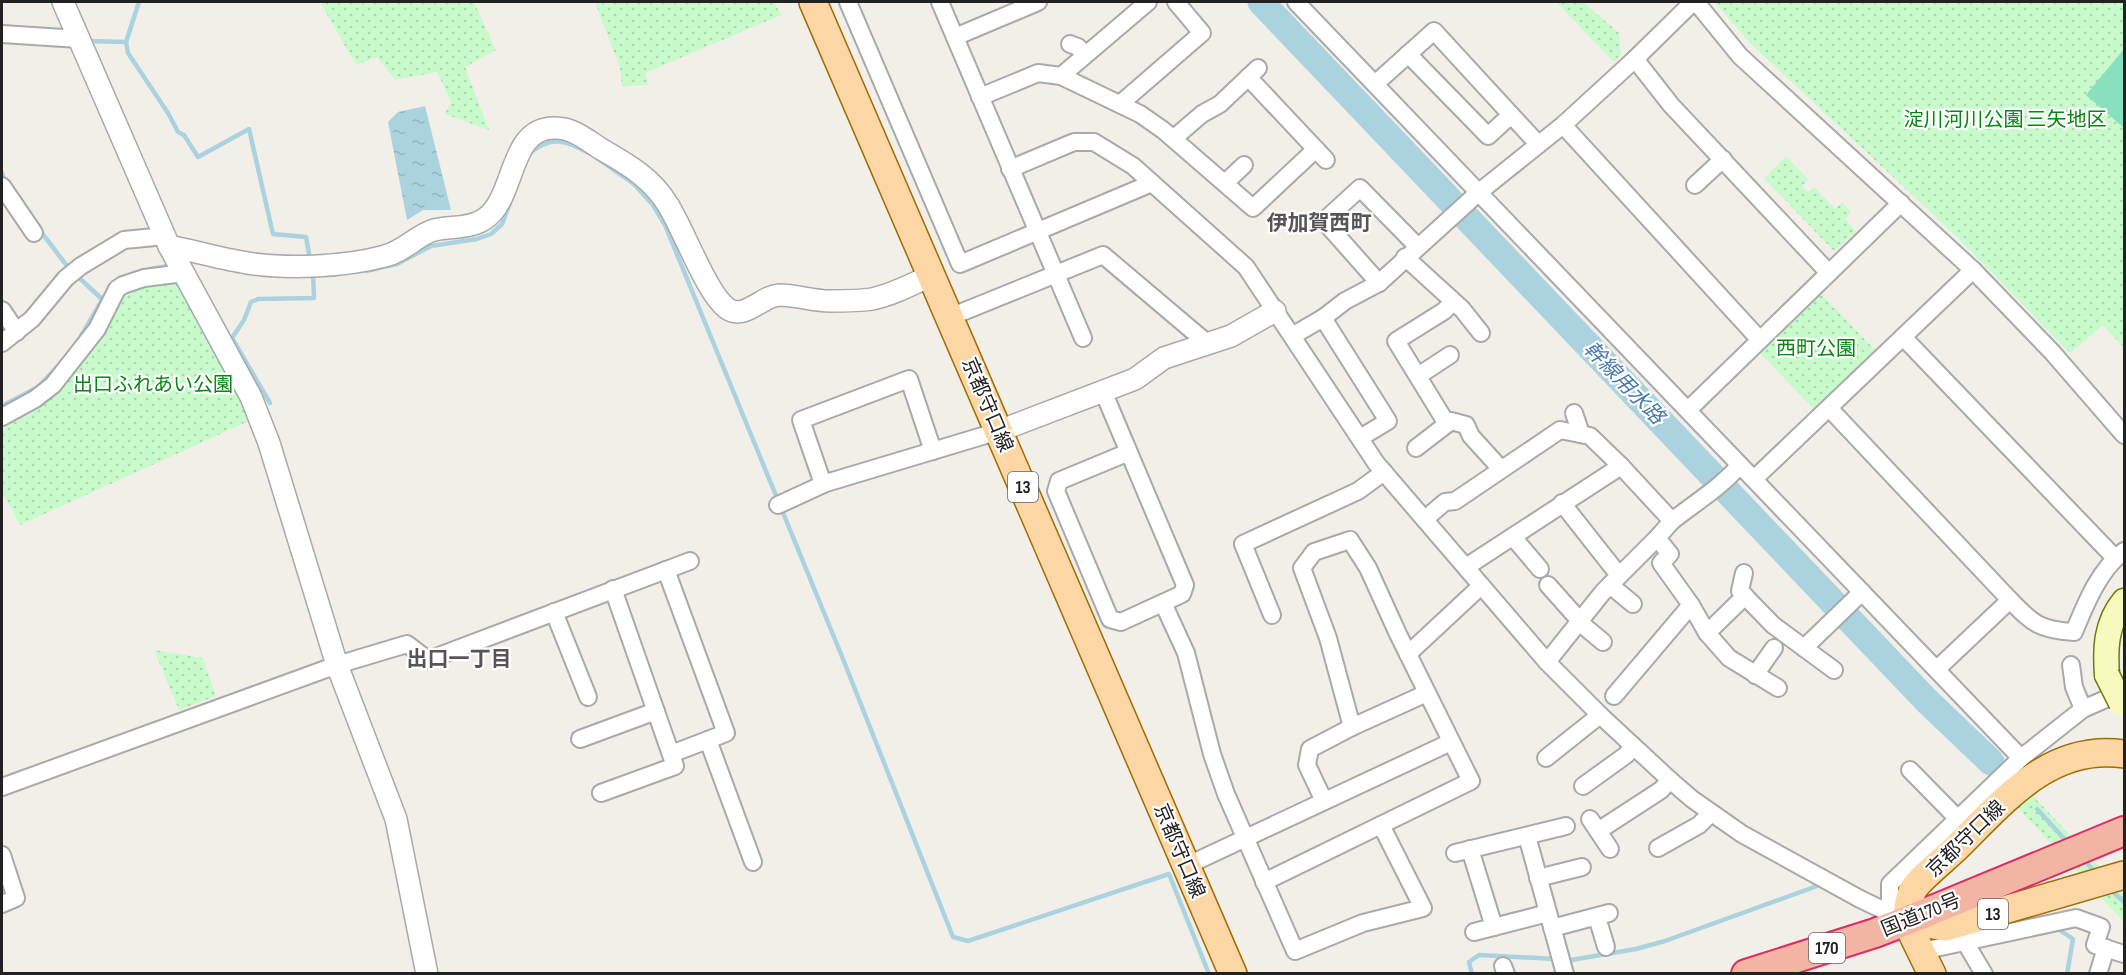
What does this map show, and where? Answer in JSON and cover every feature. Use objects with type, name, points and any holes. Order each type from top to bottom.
[{"type":"highway","name":"国道170号","points":[[1746,974],[2060,859],[2124,831]]},
{"type":"main road","name":"京都守口線","points":[[813,2],[1233,974]]},
{"type":"main road","points":[[2115,696],[2106,657],[2108,632],[2117,610],[2124,602]]},
{"type":"main road","name":"京都守口線","points":[[1898,918],[1912,890],[2002,803],[2027,767],[2050,766],[2087,753],[2124,754]]},
{"type":"main road","name":"13","points":[[1898,918],[1946,927],[2124,875]]},
{"type":"main road","points":[[1898,918],[1927,962]]},
{"type":"street","points":[[63,2],[176,257],[251,397],[269,442],[337,664],[396,819],[427,974]]},
{"type":"street","points":[[940,2],[1083,338]]},
{"type":"street","points":[[955,38],[1038,2]]},
{"type":"street","points":[[1061,75],[1148,2]]},
{"type":"street","points":[[1120,104],[1202,33],[1176,2]]},
{"type":"street","points":[[1296,2],[1754,479],[1856,597],[1937,669],[2027,767]]},
{"type":"street","points":[[1292,336],[1323,318],[1345,301],[1379,283],[1478,193],[1563,125],[1695,2],[1740,56],[1973,270],[2052,352],[2124,435]]},
{"type":"street","points":[[854,4],[960,264],[1152,183]]},
{"type":"street","points":[[1375,84],[1434,31],[1538,144]]},
{"type":"street","points":[[2,34],[79,39]]},
{"type":"street","points":[[1070,44],[1078,47],[1085,55]]},
{"type":"street","points":[[1408,54],[1488,136],[1511,115]]},
{"type":"street","points":[[1635,59],[1671,105],[1829,273]]},
{"type":"street","points":[[980,97],[1038,73],[1061,75],[1140,114],[1174,138],[1253,208],[1321,154],[1253,73],[1220,104],[1202,114],[1174,138]]},
{"type":"street","points":[[1563,125],[1760,340]]},
{"type":"street","points":[[2,343],[32,319],[66,278],[81,266],[124,240],[176,257],[302,266],[388,256],[404,249],[432,231],[471,226],[485,219],[498,207],[521,148],[530,136],[544,129],[555,128],[570,130],[637,171],[652,183],[667,202],[682,228],[711,290],[720,303],[730,310],[739,312],[777,295],[829,301],[872,298],[902,289],[932,275]]},
{"type":"street","points":[[1010,169],[1074,142],[1094,142],[1133,166],[1246,267],[1384,472],[1547,662],[1600,715],[1670,780],[1711,813],[1742,834],[1898,918]]},
{"type":"street","points":[[1695,185],[1723,159]]},
{"type":"street","points":[[1225,183],[1244,165]]},
{"type":"street","points":[[2,186],[34,233]]},
{"type":"street","points":[[1379,283],[1324,221],[1360,188],[1411,252],[1481,333]]},
{"type":"street","points":[[1688,410],[1901,203]]},
{"type":"street","points":[[950,317],[1103,255],[1207,343]]},
{"type":"street","points":[[2,417],[35,399],[53,385],[97,329],[117,290],[123,285],[144,278],[176,257]]},
{"type":"street","points":[[1754,479],[1973,270]]},
{"type":"street","points":[[1447,424],[1396,341],[1444,311],[1454,302]]},
{"type":"street","points":[[2,310],[17,332]]},
{"type":"street","points":[[778,505],[823,484],[999,431],[1135,379],[1164,358],[1232,336],[1275,311]]},
{"type":"street","points":[[1323,318],[1388,421],[1360,438]]},
{"type":"street","points":[[1829,408],[2029,620],[2051,631],[2074,636],[2100,578],[2120,554],[1903,337]]},
{"type":"street","points":[[1418,376],[1450,355]]},
{"type":"street","points":[[823,484],[801,420],[909,379],[933,451]]},
{"type":"street","points":[[1103,391],[1129,452],[1185,585],[1182,594],[1121,622],[1110,619],[1056,491],[1059,481],[1129,452]]},
{"type":"street","points":[[1574,413],[1581,434]]},
{"type":"street","points":[[1416,447],[1451,421],[1466,425],[1471,436],[1500,468]]},
{"type":"street","points":[[1425,519],[1445,502],[1455,501],[1500,468],[1560,430],[1590,436],[1672,522]]},
{"type":"street","points":[[1547,662],[1580,622],[1612,577],[1672,522],[1713,492],[1740,465]]},
{"type":"street","points":[[1466,567],[1621,466]]},
{"type":"street","points":[[1272,615],[1244,544],[1358,491],[1384,472]]},
{"type":"street","points":[[1562,503],[1633,604]]},
{"type":"street","points":[[1513,537],[1540,569]]},
{"type":"street","points":[[1657,538],[1670,554],[1662,563],[1707,633],[1729,658],[1778,688]]},
{"type":"street","points":[[1264,882],[1471,781],[1368,568],[1350,540],[1314,552],[1302,568],[1328,638],[1352,727]]},
{"type":"street","points":[[2,787],[337,664],[406,644],[428,660],[690,561]]},
{"type":"street","points":[[666,570],[726,733],[671,754]]},
{"type":"street","points":[[1744,573],[1740,591],[1773,625],[1834,670]]},
{"type":"street","points":[[1548,585],[1580,622],[1603,642]]},
{"type":"street","points":[[1408,654],[1481,586]]},
{"type":"street","points":[[601,793],[675,766],[613,590]]},
{"type":"street","points":[[1707,633],[1745,596]]},
{"type":"street","points":[[1804,648],[1856,597]]},
{"type":"street","points":[[1937,669],[2010,600]]},
{"type":"street","points":[[1163,603],[1186,653],[1212,754],[1226,794],[1295,951],[1363,923],[1423,908],[1381,825]]},
{"type":"street","points":[[1614,696],[1647,644],[1691,605]]},
{"type":"street","points":[[554,612],[588,697]]},
{"type":"street","points":[[1755,675],[1774,648]]},
{"type":"street","points":[[2071,665],[2074,687],[2083,710]]},
{"type":"street","points":[[1324,801],[1307,765],[1310,749],[1427,693]]},
{"type":"street","points":[[1898,918],[1890,884],[1959,820],[2027,767],[2083,710],[2115,696]]},
{"type":"street","points":[[580,739],[656,711]]},
{"type":"street","points":[[1546,758],[1600,715]]},
{"type":"street","points":[[708,740],[753,862]]},
{"type":"street","points":[[1186,866],[1452,741]]},
{"type":"street","points":[[1583,786],[1626,755],[1633,746]]},
{"type":"street","points":[[1910,770],[1959,820]]},
{"type":"street","points":[[1610,849],[1594,825],[1661,790],[1670,780]]},
{"type":"street","points":[[1658,848],[1699,825],[1711,813]]},
{"type":"street","points":[[1494,927],[1463,851],[1566,826]]},
{"type":"street","points":[[1527,836],[1565,974]]},
{"type":"street","points":[[2,855],[16,898],[2,904]]},
{"type":"street","points":[[1538,878],[1582,867]]},
{"type":"street","points":[[1474,932],[1494,927],[1603,915],[1606,947]]},
{"type":"street","points":[[1927,962],[1965,942],[2076,918],[2101,927],[2095,945],[2124,954]]},
{"type":"street","points":[[1965,942],[1984,974]]},
{"type":"street","points":[[2098,974],[2106,948]]},
{"type":"green space","points":[[320,2],[474,2],[496,50],[465,67],[489,130],[445,114],[451,102],[437,72],[395,80],[377,57],[356,65]]},
{"type":"green space","points":[[595,2],[774,2],[781,15],[645,73],[648,85],[622,86],[620,68]]},
{"type":"green space","points":[[1556,2],[1583,2],[1619,33],[1621,54],[1614,62]]},
{"type":"green space","name":"淀川河川公園 三矢地区","points":[[1714,2],[2124,2],[2124,348],[2103,325],[2070,353],[1955,235],[1750,43]]},
{"type":"green space","points":[[2124,49],[2124,128],[2086,95]]},
{"type":"green space","points":[[1786,156],[1809,180],[1802,186],[1808,192],[1814,187],[1835,209],[1842,202],[1851,212],[1845,219],[1856,231],[1834,251],[1764,178]]},
{"type":"green space","name":"出口ふれあい公園","points":[[173,281],[182,283],[249,421],[20,525],[2,492],[2,424],[57,391],[112,319],[123,294],[134,288]]},
{"type":"green space","name":"西町公園","points":[[1817,290],[1875,350],[1814,409],[1756,349]]},
{"type":"green space","points":[[154,650],[203,658],[216,696],[179,710]]},
{"type":"green space","points":[[2032,795],[2124,890],[2124,922],[2017,807]]},
{"type":"water","points":[[425,106],[451,210],[423,210],[407,220],[388,122],[398,112]]},
{"type":"waterway","points":[[139,2],[126,42],[128,53],[178,132],[184,135],[198,157],[249,129],[273,234],[306,237],[310,259]]},
{"type":"waterway","name":"幹線用水路","points":[[1261,2],[1927,701],[1991,762]]},
{"type":"waterway","points":[[88,41],[126,42]]},
{"type":"waterway","points":[[529,154],[552,142],[573,145],[589,153]]},
{"type":"waterway","points":[[601,161],[634,184],[653,205],[665,225],[843,659],[953,937],[968,941],[1169,874],[1209,974]]},
{"type":"waterway","points":[[2,173],[4,179]]},
{"type":"waterway","points":[[366,271],[397,264],[431,246],[477,239],[491,234],[502,224],[510,203]]},
{"type":"waterway","points":[[39,229],[70,270]]},
{"type":"waterway","points":[[150,269],[174,265]]},
{"type":"waterway","points":[[270,403],[232,338],[244,320],[251,302],[258,299],[314,298],[313,273]]},
{"type":"waterway","points":[[76,275],[103,300]]},
{"type":"waterway","points":[[262,275],[280,276]]},
{"type":"waterway","points":[[81,336],[104,297]]},
{"type":"waterway","points":[[2,406],[38,387],[56,368]]},
{"type":"waterway","name":"幹線用水路","points":[[2037,809],[2069,844]]},
{"type":"waterway","name":"幹線用水路","points":[[2083,859],[2095,872]]},
{"type":"waterway","points":[[1564,959],[1571,960],[1636,949],[1665,941],[1820,885]]},
{"type":"waterway","name":"幹線用水路","points":[[2111,890],[2124,902]]},
{"type":"waterway","points":[[2061,931],[2073,939],[2067,974]]},
{"type":"waterway","points":[[1472,974],[1469,962],[1479,955],[1556,959]]},
{"type":"district","name":"伊加賀西町","points":[[1319,223]]},
{"type":"district","name":"出口一丁目","points":[[459,659]]}]
